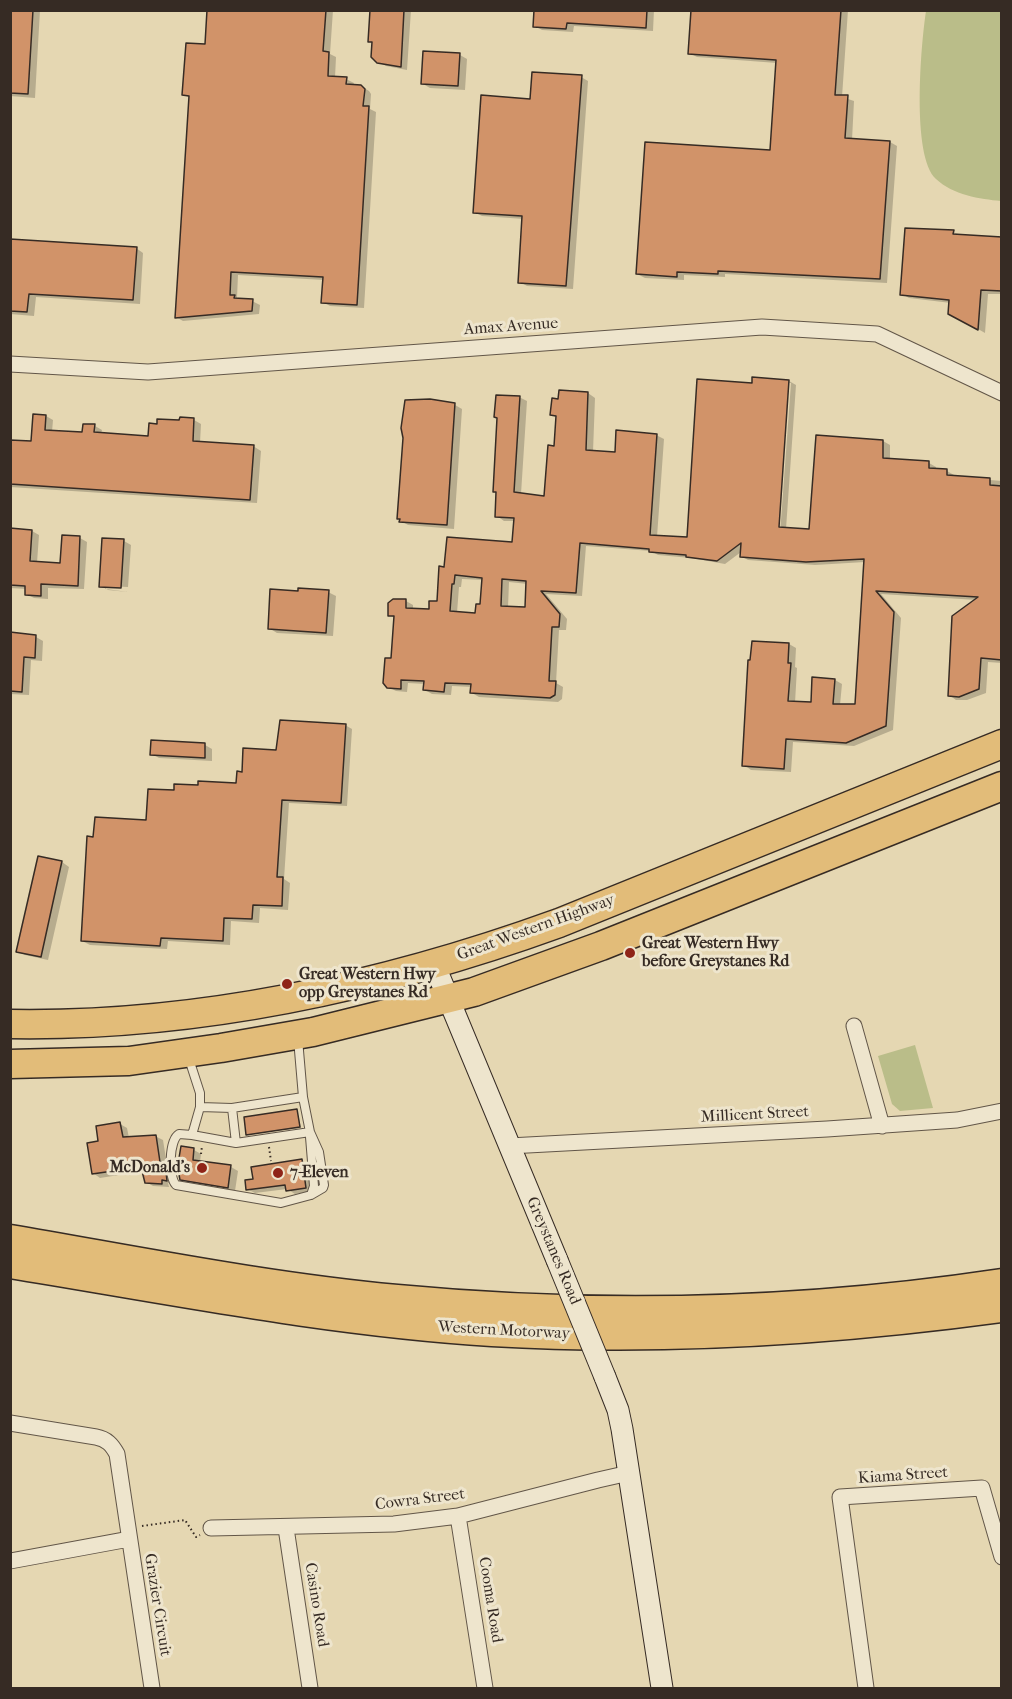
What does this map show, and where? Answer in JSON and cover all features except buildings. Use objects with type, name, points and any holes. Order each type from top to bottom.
[{"type":"highway","name":"Great Western Highway","points":[[10,1024],[93,1023],[211,1010],[279,1000],[434,964],[498,945],[559,923],[1002,744]]},
{"type":"highway","points":[[10,1064],[129,1061],[187,1053],[298,1034],[448,999],[518,978],[1002,786]]},
{"type":"highway","name":"Western Motorway","points":[[10,1239],[325,1291],[459,1304],[554,1309],[682,1310],[788,1306],[888,1299],[1002,1283]]},
{"type":"highway","name":"Western Motorway","points":[[10,1264],[331,1317],[435,1328],[543,1335],[739,1334],[907,1321],[1002,1308]]},
{"type":"main road","name":"Greystanes Road","points":[[434,964],[618,1410],[662,1689]]},
{"type":"street","name":"Amax Avenue","points":[[10,364],[148,372],[762,327],[877,334],[1002,393]]},
{"type":"street","points":[[854,1026],[882,1126]]},
{"type":"street","name":"Millicent Street","points":[[509,1146],[882,1126],[957,1120],[1002,1111]]},
{"type":"street","points":[[10,1423],[105,1439],[117,1454],[128,1534]]},
{"type":"street","name":"Cowra Street","points":[[211,1528],[394,1524],[458,1516],[629,1473]]},
{"type":"street","name":"Kiama Street","points":[[866,1689],[840,1497],[982,1488],[1002,1557]]},
{"type":"street","name":"Cooma Road","points":[[458,1516],[485,1689]]},
{"type":"street","name":"Casino Road","points":[[286,1527],[310,1689]]},
{"type":"street","name":"Grazier Circuit","points":[[10,1561],[128,1534],[152,1689]]},
{"type":"lane","points":[[298,1034],[303,1097],[310,1132],[319,1152],[324,1185],[319,1191],[281,1203],[176,1185],[172,1179],[170,1172],[173,1140],[179,1134],[236,1143],[310,1132]]},
{"type":"lane","points":[[187,1053],[200,1093],[200,1107],[192,1135]]},
{"type":"lane","points":[[200,1107],[232,1108],[303,1097]]},
{"type":"lane","points":[[232,1108],[236,1143]]},
{"type":"path","points":[[128,1534],[185,1520],[196,1537],[211,1528]]},
{"type":"green space","points":[[926,11],[1001,11],[1001,201],[976,197],[950,189],[936,179],[928,167],[923,148],[920,99]]},
{"type":"green space","points":[[915,1045],[933,1108],[900,1111],[892,1104],[878,1056]]},
{"type":"place","name":"Great Western Hwy before Greystanes Rd","points":[[630,953]]},
{"type":"place","name":"Great Western Hwy opp Greystanes Rd","points":[[287,984]]},
{"type":"place","name":"McDonald's","points":[[202,1168]]},
{"type":"place","name":"7-Eleven","points":[[278,1173]]}]
